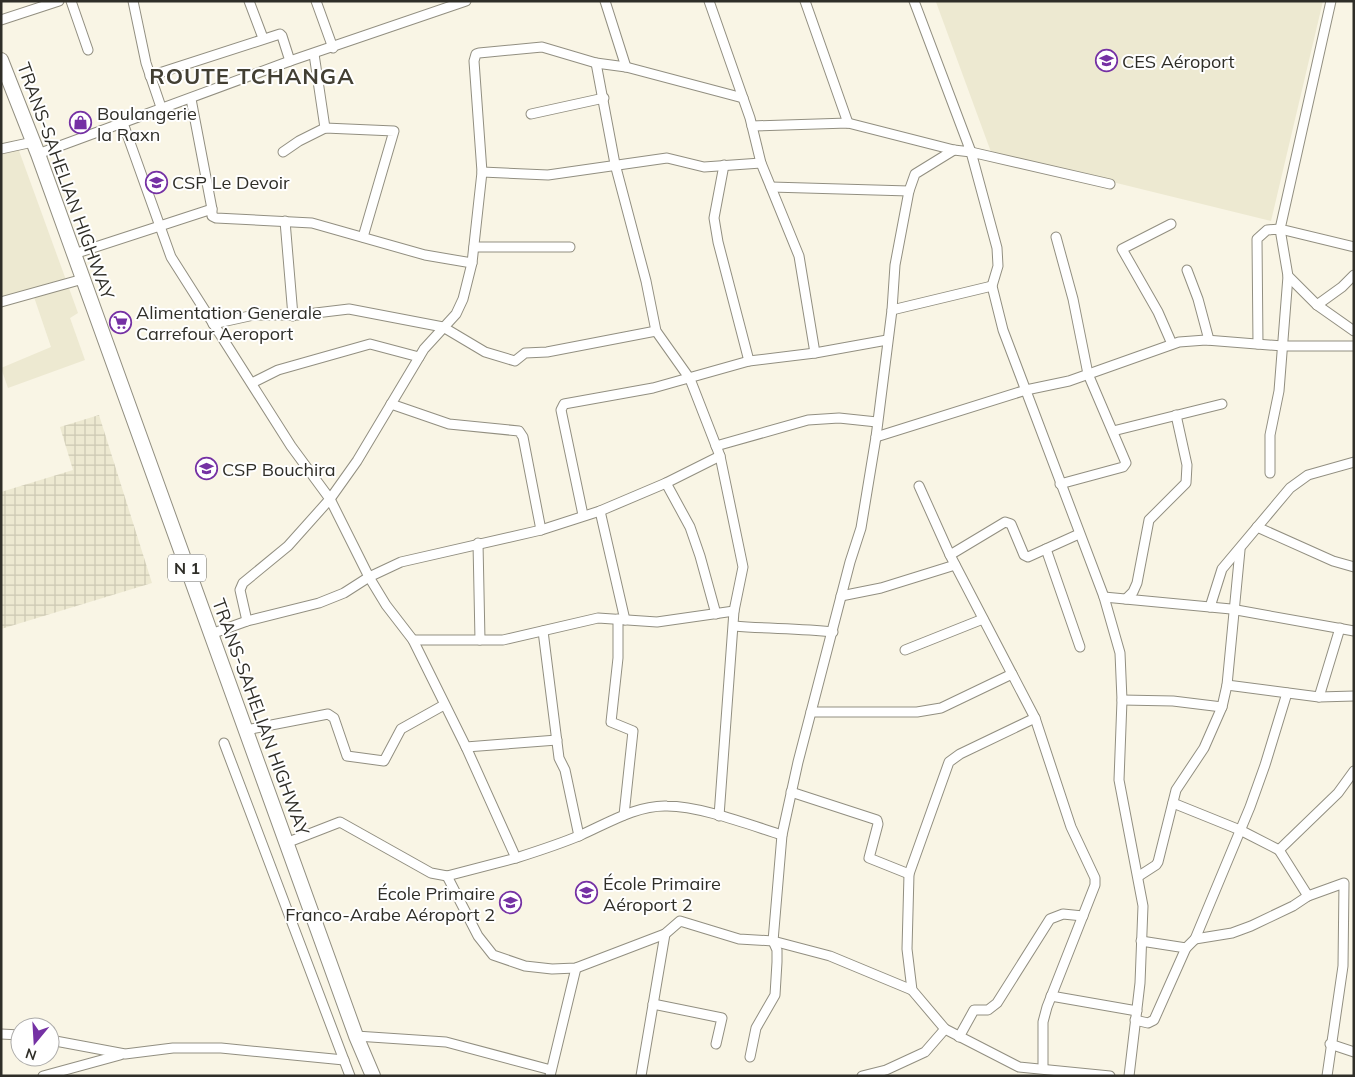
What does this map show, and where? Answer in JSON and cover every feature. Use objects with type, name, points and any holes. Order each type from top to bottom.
[{"type":"highway","name":"TRANS-SAHELIAN HIGHWAY","points":[[1,60],[74,254],[286,843],[321,934],[356,1036],[373,1076]]},
{"type":"street","points":[[1,20],[59,1]]},
{"type":"street","points":[[71,1],[88,50]]},
{"type":"street","points":[[133,1],[150,76],[162,110]]},
{"type":"street","points":[[249,1],[263,38]]},
{"type":"street","points":[[316,1],[333,48]]},
{"type":"street","points":[[1,149],[35,148],[123,123],[290,61],[333,48],[466,1]]},
{"type":"street","points":[[606,1],[626,67]]},
{"type":"street","points":[[709,1],[752,126],[761,163],[799,256],[816,353]]},
{"type":"street","points":[[806,1],[848,123]]},
{"type":"street","points":[[914,1],[971,152],[997,248],[998,266],[992,286],[1003,330],[1104,597],[1120,652],[1122,700],[1119,780],[1126,824],[1139,876],[1143,906],[1136,1016],[1129,1076]]},
{"type":"street","points":[[1270,473],[1270,435],[1279,391],[1288,276],[1280,229],[1331,1]]},
{"type":"street","points":[[150,76],[263,38],[281,34],[290,61]]},
{"type":"street","points":[[247,621],[240,590],[243,583],[288,546],[330,499],[357,461],[419,357],[460,306],[472,263],[482,172],[474,61],[476,54],[542,47],[596,63],[626,67],[743,98]]},
{"type":"street","points":[[314,54],[325,128]]},
{"type":"street","points":[[596,63],[615,164],[646,281],[656,331],[690,379],[720,456],[743,567],[734,611],[718,816]]},
{"type":"street","points":[[531,114],[604,98]]},
{"type":"street","points":[[191,99],[212,216],[216,218],[312,223],[425,255],[472,263]]},
{"type":"street","points":[[123,123],[171,257],[291,446],[330,499],[369,577],[386,605],[413,640],[466,746],[516,858]]},
{"type":"street","points":[[752,126],[848,123],[954,150],[971,152],[1110,184]]},
{"type":"street","points":[[283,152],[299,141],[325,128],[394,131],[363,236]]},
{"type":"street","points":[[750,1057],[756,1028],[774,995],[777,950],[773,941],[782,835],[791,792],[841,596],[861,528],[876,437],[892,310],[895,265],[909,191],[915,174],[954,150]]},
{"type":"street","points":[[482,172],[548,175],[668,158],[697,166],[761,163]]},
{"type":"street","points":[[724,165],[714,218],[718,242],[749,360]]},
{"type":"street","points":[[771,187],[909,191]]},
{"type":"street","points":[[74,254],[158,225],[212,209]]},
{"type":"street","points":[[284,221],[293,316]]},
{"type":"street","points":[[1171,224],[1122,249],[1158,312],[1172,344]]},
{"type":"street","points":[[1258,344],[1257,239],[1266,230],[1280,229],[1354,246]]},
{"type":"street","points":[[1056,237],[1073,299],[1088,374],[1125,460],[1125,465],[1060,484]]},
{"type":"street","points":[[474,247],[570,247]]},
{"type":"street","points":[[1187,270],[1209,340]]},
{"type":"street","points":[[1317,305],[1342,287],[1354,274]]},
{"type":"street","points":[[1288,276],[1317,305],[1354,331]]},
{"type":"street","points":[[1,302],[83,279]]},
{"type":"street","points":[[892,310],[992,286]]},
{"type":"street","points":[[213,324],[254,315],[293,316],[349,309],[443,327],[485,352],[515,361],[525,353],[547,352],[656,331]]},
{"type":"street","points":[[584,516],[561,406],[690,379],[749,360],[816,353],[888,340]]},
{"type":"street","points":[[876,437],[1026,390],[1053,385],[1179,342],[1209,340],[1283,346],[1354,346]]},
{"type":"street","points":[[252,383],[278,370],[370,344],[419,357]]},
{"type":"street","points":[[391,404],[448,424],[519,431],[523,437],[541,530]]},
{"type":"street","points":[[1114,431],[1222,404]]},
{"type":"street","points":[[1126,599],[1133,592],[1137,583],[1149,520],[1186,483],[1187,465],[1176,415]]},
{"type":"street","points":[[716,446],[808,420],[839,418],[877,422]]},
{"type":"street","points":[[211,634],[247,621],[319,603],[344,593],[369,577],[401,562],[541,530],[600,511],[666,483],[720,456]]},
{"type":"street","points":[[1210,607],[1218,576],[1257,527],[1298,481],[1322,470],[1354,462]]},
{"type":"street","points":[[666,483],[692,534],[716,614]]},
{"type":"street","points":[[919,486],[950,555],[1035,718],[1071,827],[1095,878],[1095,885],[1051,996],[1043,1022],[1042,1067]]},
{"type":"street","points":[[600,511],[622,619],[611,722],[633,731],[624,815]]},
{"type":"street","points":[[950,555],[1005,522],[1011,524],[1026,556],[1079,534]]},
{"type":"street","points":[[1257,527],[1333,561],[1354,567]]},
{"type":"street","points":[[478,543],[480,640]]},
{"type":"street","points":[[1046,549],[1080,647]]},
{"type":"street","points":[[1139,876],[1158,862],[1179,784],[1187,777],[1204,748],[1222,707],[1227,685],[1240,550]]},
{"type":"street","points":[[841,596],[881,588],[955,565]]},
{"type":"street","points":[[1104,597],[1235,610],[1354,630]]},
{"type":"street","points":[[413,640],[509,639],[582,620],[677,620],[734,611]]},
{"type":"street","points":[[905,650],[983,619]]},
{"type":"street","points":[[734,626],[764,629],[796,628],[832,632]]},
{"type":"street","points":[[1319,697],[1340,628]]},
{"type":"street","points":[[543,631],[558,758],[565,770],[579,836]]},
{"type":"street","points":[[811,712],[917,712],[941,708],[1012,674]]},
{"type":"street","points":[[1227,685],[1319,697],[1354,696]]},
{"type":"street","points":[[1051,996],[1136,1016],[1148,1023],[1154,1020],[1186,948],[1195,939],[1240,830],[1266,765],[1287,693]]},
{"type":"street","points":[[1122,700],[1173,702],[1222,707]]},
{"type":"street","points":[[246,730],[328,714],[334,718],[347,756],[384,762],[401,729],[444,705]]},
{"type":"street","points":[[912,990],[907,949],[908,874],[950,762],[960,754],[1035,718]]},
{"type":"street","points":[[466,746],[557,740]]},
{"type":"street","points":[[224,743],[350,1076]]},
{"type":"street","points":[[1279,850],[1338,793],[1354,771]]},
{"type":"street","points":[[791,792],[877,820],[878,824],[869,858],[908,874]]},
{"type":"street","points":[[1173,803],[1240,830],[1279,850],[1308,896]]},
{"type":"street","points":[[286,843],[340,822],[431,873],[447,876],[516,858],[579,836],[624,815],[652,807],[669,806],[718,816],[782,835]]},
{"type":"street","points":[[447,876],[478,936],[493,955],[525,966],[552,969],[576,968],[665,934],[680,921],[739,939],[773,941],[830,956],[912,990],[945,1029],[1019,1066],[1042,1067],[1110,1076]]},
{"type":"street","points":[[1195,939],[1232,933],[1252,926],[1293,906],[1308,896],[1349,883],[1343,966],[1330,1044],[1327,1076]]},
{"type":"street","points":[[959,1037],[974,1010],[988,1010],[997,1003],[1050,919],[1063,914],[1083,916]]},
{"type":"street","points":[[641,1076],[665,934]]},
{"type":"street","points":[[1141,941],[1186,948]]},
{"type":"street","points":[[356,1036],[446,1042],[550,1073],[576,968]]},
{"type":"street","points":[[653,1004],[722,1018],[716,1044]]},
{"type":"street","points":[[862,1076],[886,1070],[925,1052],[945,1029]]},
{"type":"street","points":[[60,1042],[125,1054]]},
{"type":"street","points":[[1330,1044],[1354,1052]]},
{"type":"street","points":[[43,1076],[125,1054],[173,1048],[221,1048],[344,1060]]},
{"type":"street","points":[[1019,1066],[1026,1076]]},
{"type":"shaded area","points":[[1323,1],[1271,221],[991,152],[936,2]]},
{"type":"shaded area","points":[[18,148],[78,313],[70,318],[85,360],[8,388],[1,368],[51,347],[34,297],[3,298],[1,293],[1,152]]},
{"type":"shaded area","points":[[99,415],[152,583],[1,629],[1,492],[73,470],[60,427]]},
{"type":"place","name":"CES Aéroport","points":[[1106,61]]},
{"type":"place","name":"Boulangerie la Raxn","points":[[81,123]]},
{"type":"place","name":"CSP Le Devoir","points":[[156,182]]},
{"type":"place","name":"Alimentation Generale Carrefour Aeroport","points":[[120,322]]},
{"type":"place","name":"CSP Bouchira","points":[[206,469]]},
{"type":"place","name":"École Primaire Aéroport 2","points":[[587,893]]},
{"type":"place","name":"École Primaire Franco-Arabe Aéroport 2","points":[[511,903]]},
{"type":"district","name":"ROUTE TCHANGA","points":[[252,76]]}]
